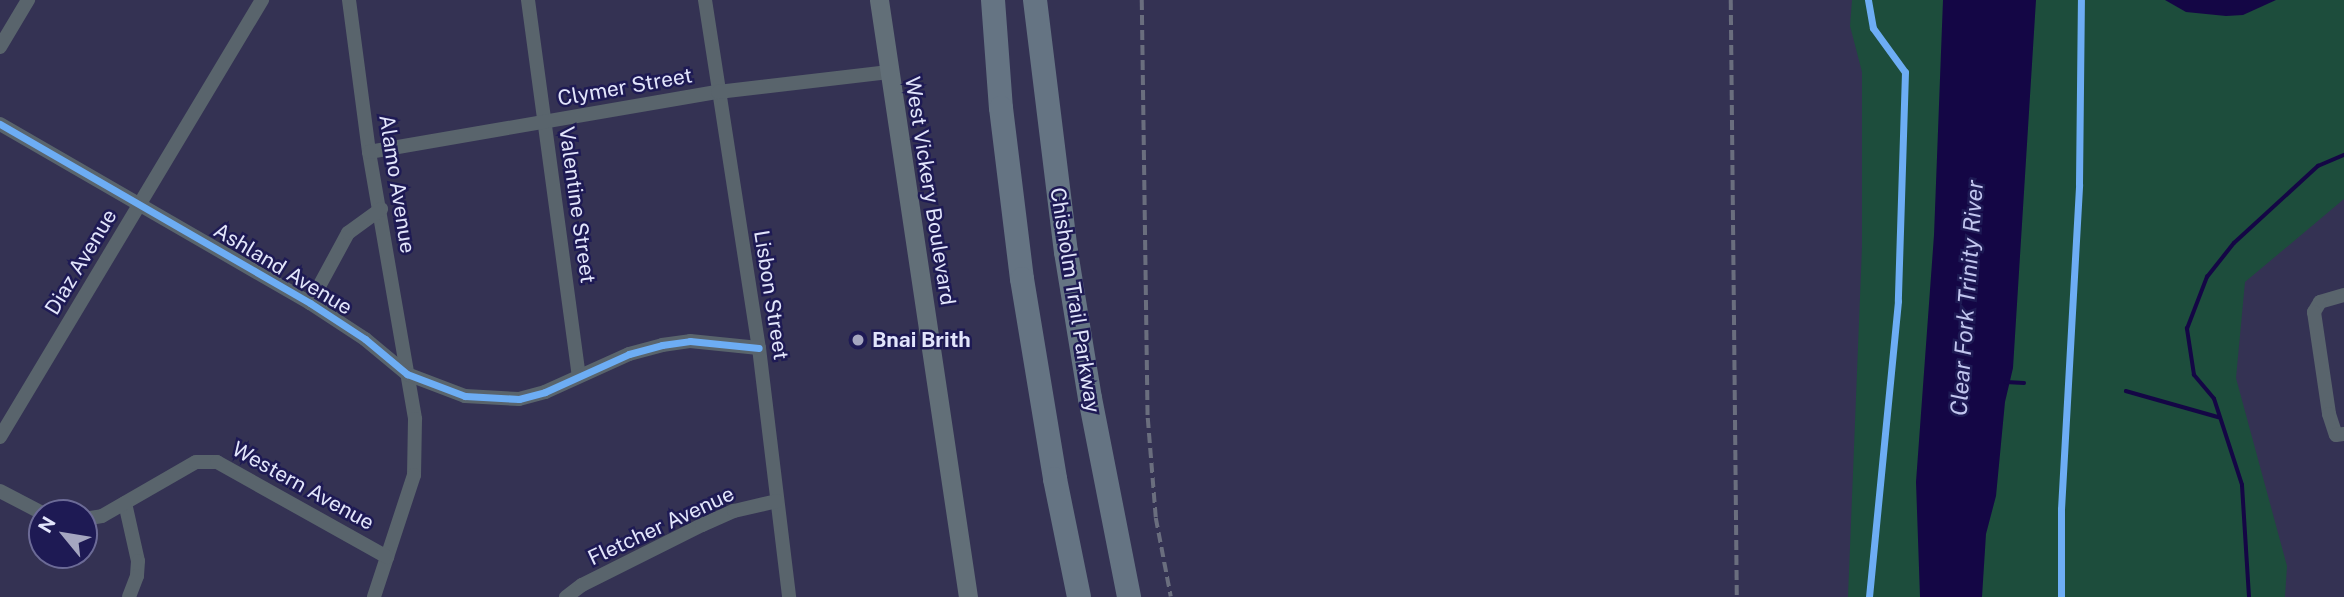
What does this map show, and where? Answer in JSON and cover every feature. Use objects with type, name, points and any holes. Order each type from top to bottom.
[{"type":"highway","points":[[993,0],[1013,212],[1038,384],[1079,597]]},
{"type":"highway","name":"Chisholm Trail Parkway","points":[[1035,0],[1052,158],[1090,398],[1129,597]]},
{"type":"main road","name":"West Vickery Boulevard","points":[[879,0],[968,597]]},
{"type":"street","points":[[0,47],[28,0]]},
{"type":"street","name":"Diaz Avenue","points":[[0,437],[262,0]]},
{"type":"street","name":"Alamo Avenue","points":[[349,0],[369,152],[381,209],[415,419],[414,475],[374,597]]},
{"type":"street","name":"Valentine Street","points":[[528,0],[579,375]]},
{"type":"street","name":"Lisbon Street","points":[[705,0],[759,348],[789,597]]},
{"type":"street","name":"Clymer Street","points":[[369,152],[718,92],[889,72]]},
{"type":"street","name":"Ashland Avenue","points":[[0,124],[310,303],[365,339],[407,374],[466,396],[497,400],[519,399],[545,392],[629,354],[690,341],[759,348]]},
{"type":"street","points":[[310,303],[348,233],[381,209]]},
{"type":"street","points":[[2344,295],[2320,302],[2314,312],[2329,414],[2336,435],[2344,434]]},
{"type":"street","name":"Western Avenue","points":[[98,517],[196,462],[217,462],[387,557]]},
{"type":"street","points":[[0,491],[28,505]]},
{"type":"street","name":"Fletcher Avenue","points":[[566,597],[582,585],[702,525],[734,511],[777,501]]},
{"type":"street","points":[[125,503],[138,561],[137,576],[129,597]]},
{"type":"green space","points":[[1852,0],[2344,0],[2344,199],[2245,282],[2236,378],[2287,566],[2285,597],[1848,597],[1862,247],[1862,72],[1850,26]]},
{"type":"water","name":"Clear Fork Trinity River","points":[[1943,0],[2036,0],[2013,368],[2005,402],[1996,496],[1986,534],[1982,597],[1920,597],[1916,482],[1934,235]]},
{"type":"water","points":[[2165,0],[2276,0],[2243,15],[2226,16],[2186,12]]},
{"type":"waterway","points":[[2249,597],[2242,485],[2214,399],[2194,375],[2187,329],[2207,277],[2234,243],[2318,166],[2344,155]]},
{"type":"waterway","points":[[2006,382],[2024,383]]},
{"type":"waterway","points":[[2126,391],[2218,417]]},
{"type":"railway","points":[[1142,0],[1148,418],[1156,518],[1171,597]]},
{"type":"railway","points":[[1731,0],[1737,597]]},
{"type":"cycle path","points":[[1868,0],[1873,28],[1905,72],[1898,301],[1869,597]]},
{"type":"cycle path","points":[[2061,597],[2061,509],[2079,184],[2081,0]]},
{"type":"cycle path","points":[[0,124],[310,303],[365,339],[407,374],[465,396],[519,399],[545,392],[629,354],[662,345],[690,341],[759,348]]},
{"type":"place","name":"Bnai Brith","points":[[858,340]]}]
